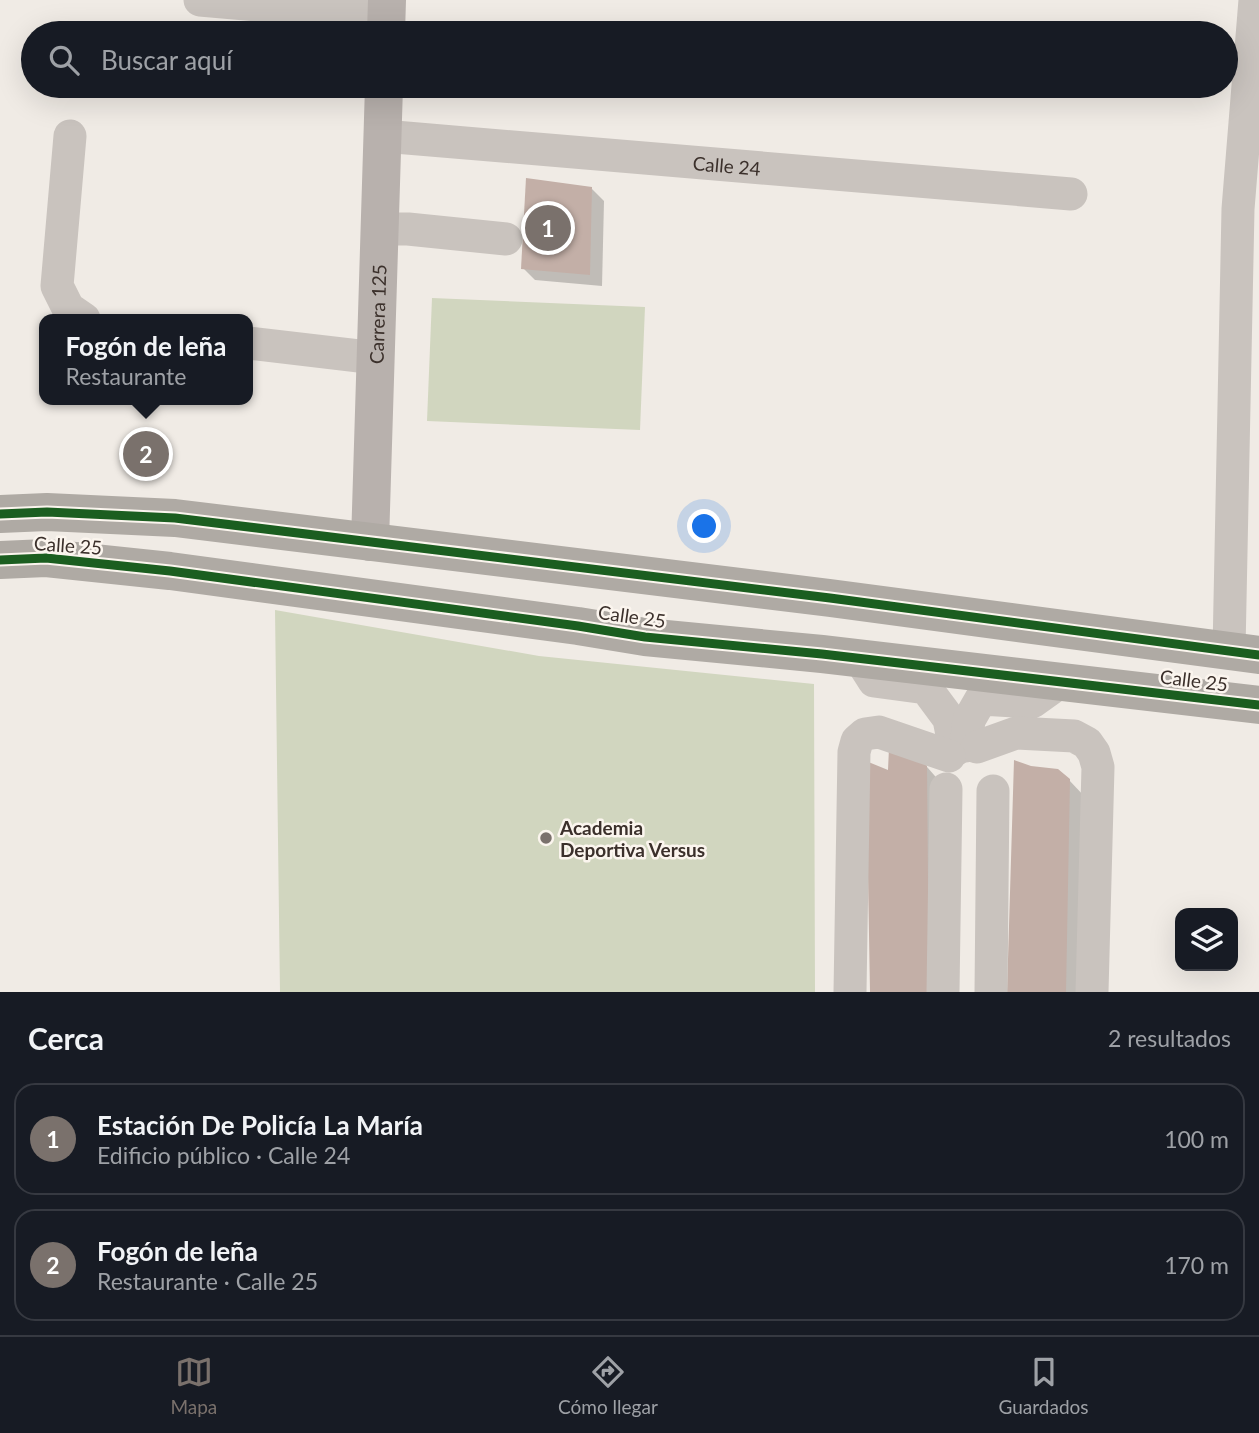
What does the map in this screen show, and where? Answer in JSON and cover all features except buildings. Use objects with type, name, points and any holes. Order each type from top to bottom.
[{"type":"highway","name":"Calle 25","points":[[0,514],[47,512],[176,519],[830,598],[1244,652]]},
{"type":"highway","points":[[370,542],[408,581],[579,601],[645,637]]},
{"type":"highway","name":"Calle 25","points":[[0,560],[46,558],[170,571],[645,637],[1259,705]]},
{"type":"main road","name":"Carrera 125","points":[[370,542],[384,98]]},
{"type":"street","points":[[200,0],[342,7],[387,18]]},
{"type":"street","points":[[1244,652],[1238,209],[1255,0]]},
{"type":"street","points":[[70,136],[57,286],[68,308],[77,314]]},
{"type":"street","name":"Calle 24","points":[[383,136],[1071,194]]},
{"type":"street","points":[[380,229],[408,229],[506,240]]},
{"type":"street","points":[[253,345],[376,358]]},
{"type":"street","points":[[860,659],[874,681],[926,688],[949,719],[962,750]]},
{"type":"street","points":[[962,750],[969,720],[981,699],[1032,702],[1060,682]]},
{"type":"street","points":[[850,992],[853,752],[857,741],[865,734],[879,732],[962,750],[987,751],[994,759],[998,780],[986,798],[964,802],[946,789]]},
{"type":"street","points":[[943,992],[946,789],[942,778],[943,766],[962,750],[1016,733],[1074,736],[1087,743],[1094,752],[1098,767],[1091,992]]},
{"type":"street","points":[[992,992],[993,791]]},
{"type":"green space","points":[[432,298],[645,307],[640,430],[427,421]]},
{"type":"green space","name":"Academia Deportiva Versus","points":[[275,610],[539,656],[814,684],[815,992],[280,992]]},
{"type":"cycle path","points":[[0,514],[47,512],[175,518],[830,598],[1259,655]]},
{"type":"cycle path","points":[[0,560],[46,558],[170,571],[645,637],[822,654],[1259,705]]},
{"type":"place","name":"Estación De Policía La María","points":[[548,228]]},
{"type":"place","name":"Fogón de leña","points":[[146,454]]},
{"type":"place","name":"Academia Deportiva Versus","points":[[546,838]]}]
